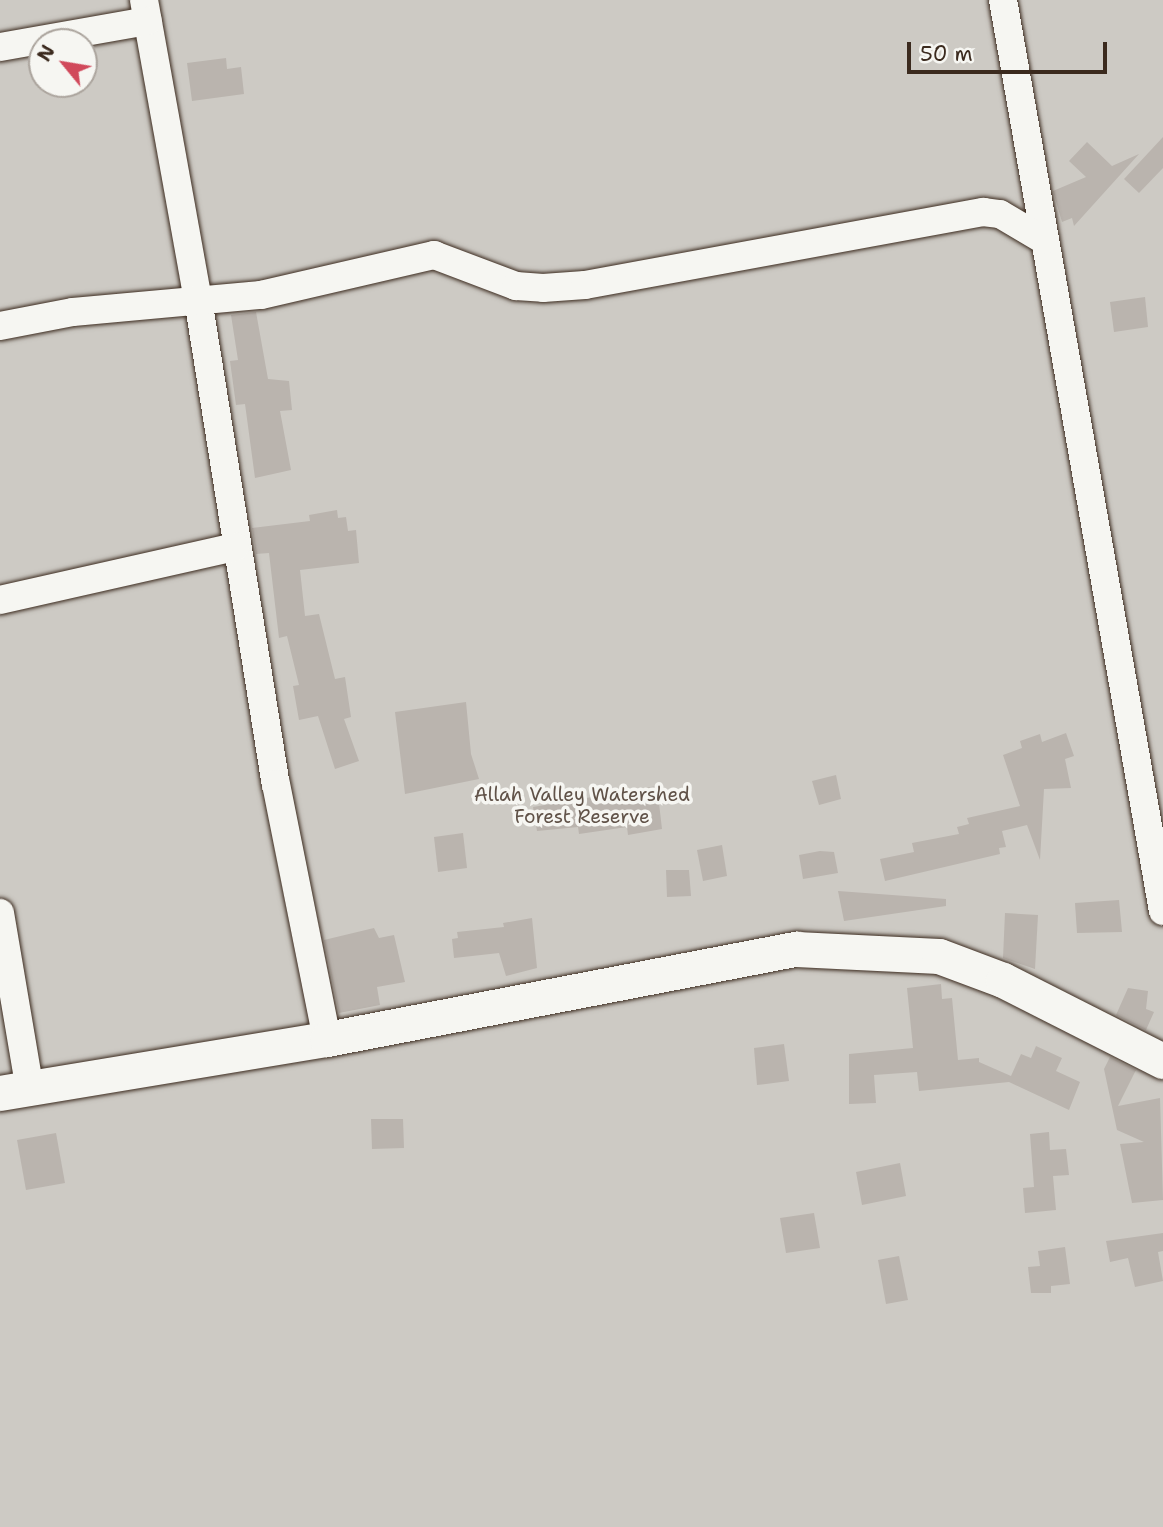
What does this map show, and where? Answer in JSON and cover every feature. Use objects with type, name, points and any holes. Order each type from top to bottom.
[{"type":"street","points":[[1003,0],[1163,911]]},
{"type":"street","points":[[0,47],[146,11],[198,299],[235,547],[327,1039]]},
{"type":"street","points":[[0,326],[73,312],[261,295],[434,255],[516,286],[584,285],[983,212],[1000,214],[1044,240]]},
{"type":"street","points":[[0,600],[235,547]]},
{"type":"street","points":[[0,914],[15,1092],[327,1039],[796,949],[883,950],[939,956],[1003,980],[1163,1061]]},
{"type":"green space","name":"Allah Valley Watershed Forest Reserve","points":[[0,0],[1163,0],[1163,1527],[0,1527]]},
{"type":"building","points":[[226,58],[227,69],[241,67],[244,94],[192,101],[187,63]]},
{"type":"building","points":[[1163,137],[1163,168],[1139,193],[1124,179]]},
{"type":"building","points":[[1087,142],[1112,166],[1139,154],[1074,226],[1072,218],[1062,222],[1053,191],[1086,177],[1069,161]]},
{"type":"building","points":[[1145,297],[1148,327],[1114,332],[1110,302]]},
{"type":"building","points":[[256,312],[268,379],[289,381],[292,410],[280,411],[291,470],[255,478],[245,404],[236,405],[230,361],[238,360],[231,315]]},
{"type":"building","points":[[337,510],[338,518],[346,517],[348,531],[356,530],[359,563],[300,570],[305,616],[319,614],[335,679],[345,677],[351,717],[344,719],[359,761],[335,769],[318,716],[299,720],[293,686],[299,685],[287,636],[279,638],[269,553],[256,554],[252,528],[310,521],[309,515]]},
{"type":"building","points":[[466,702],[471,754],[479,779],[405,794],[395,712]]},
{"type":"building","points":[[1066,733],[1074,756],[1065,759],[1071,788],[1044,789],[1040,860],[1027,825],[1002,831],[1006,847],[999,848],[1000,854],[885,881],[880,859],[914,852],[912,843],[959,834],[957,827],[969,824],[967,818],[1020,806],[1003,755],[1022,748],[1020,741],[1040,734],[1042,742]]},
{"type":"building","points":[[836,775],[841,799],[819,805],[812,781]]},
{"type":"building","points":[[657,786],[662,829],[628,835],[627,827],[579,834],[578,827],[537,831],[533,807]]},
{"type":"building","points":[[463,833],[467,868],[438,872],[434,837]]},
{"type":"building","points":[[722,845],[727,876],[703,881],[697,850]]},
{"type":"building","points":[[820,851],[834,852],[838,873],[803,879],[799,855]]},
{"type":"building","points":[[666,870],[689,870],[691,896],[667,897]]},
{"type":"building","points":[[838,891],[946,899],[946,906],[844,921]]},
{"type":"building","points":[[1119,900],[1122,932],[1077,933],[1075,903]]},
{"type":"building","points":[[1005,913],[1038,915],[1035,969],[1003,958]]},
{"type":"building","points":[[532,918],[537,968],[506,976],[499,953],[454,958],[452,939],[458,938],[457,932],[504,927],[503,923]]},
{"type":"building","points":[[374,928],[379,938],[394,935],[405,982],[377,987],[380,1005],[339,1013],[324,940]]},
{"type":"building","points":[[941,984],[942,999],[952,998],[958,1060],[979,1058],[979,1062],[1011,1076],[1021,1054],[1031,1058],[1036,1046],[1062,1058],[1056,1071],[1080,1082],[1069,1110],[1009,1082],[919,1091],[917,1072],[874,1075],[876,1103],[849,1104],[849,1054],[913,1048],[907,988]]},
{"type":"building","points":[[1128,988],[1148,991],[1146,1009],[1154,1012],[1146,1030],[1116,1015]]},
{"type":"building","points":[[784,1044],[789,1081],[757,1085],[754,1048]]},
{"type":"building","points":[[1110,1057],[1136,1070],[1118,1106],[1160,1098],[1163,1200],[1132,1203],[1120,1144],[1144,1142],[1117,1130],[1104,1069]]},
{"type":"building","points":[[371,1119],[403,1119],[404,1148],[372,1149]]},
{"type":"building","points":[[1049,1132],[1050,1150],[1066,1149],[1069,1175],[1053,1176],[1056,1210],[1025,1213],[1023,1188],[1034,1187],[1030,1134]]},
{"type":"building","points":[[56,1133],[65,1183],[26,1190],[17,1140]]},
{"type":"building","points":[[900,1163],[906,1196],[862,1205],[856,1172]]},
{"type":"building","points":[[814,1213],[820,1248],[786,1253],[780,1218]]},
{"type":"building","points":[[1163,1233],[1163,1251],[1158,1252],[1163,1281],[1135,1287],[1128,1258],[1110,1262],[1106,1241]]},
{"type":"building","points":[[1065,1247],[1070,1284],[1051,1286],[1051,1293],[1031,1293],[1028,1267],[1040,1266],[1038,1251]]},
{"type":"building","points":[[899,1256],[908,1300],[886,1304],[878,1260]]}]
